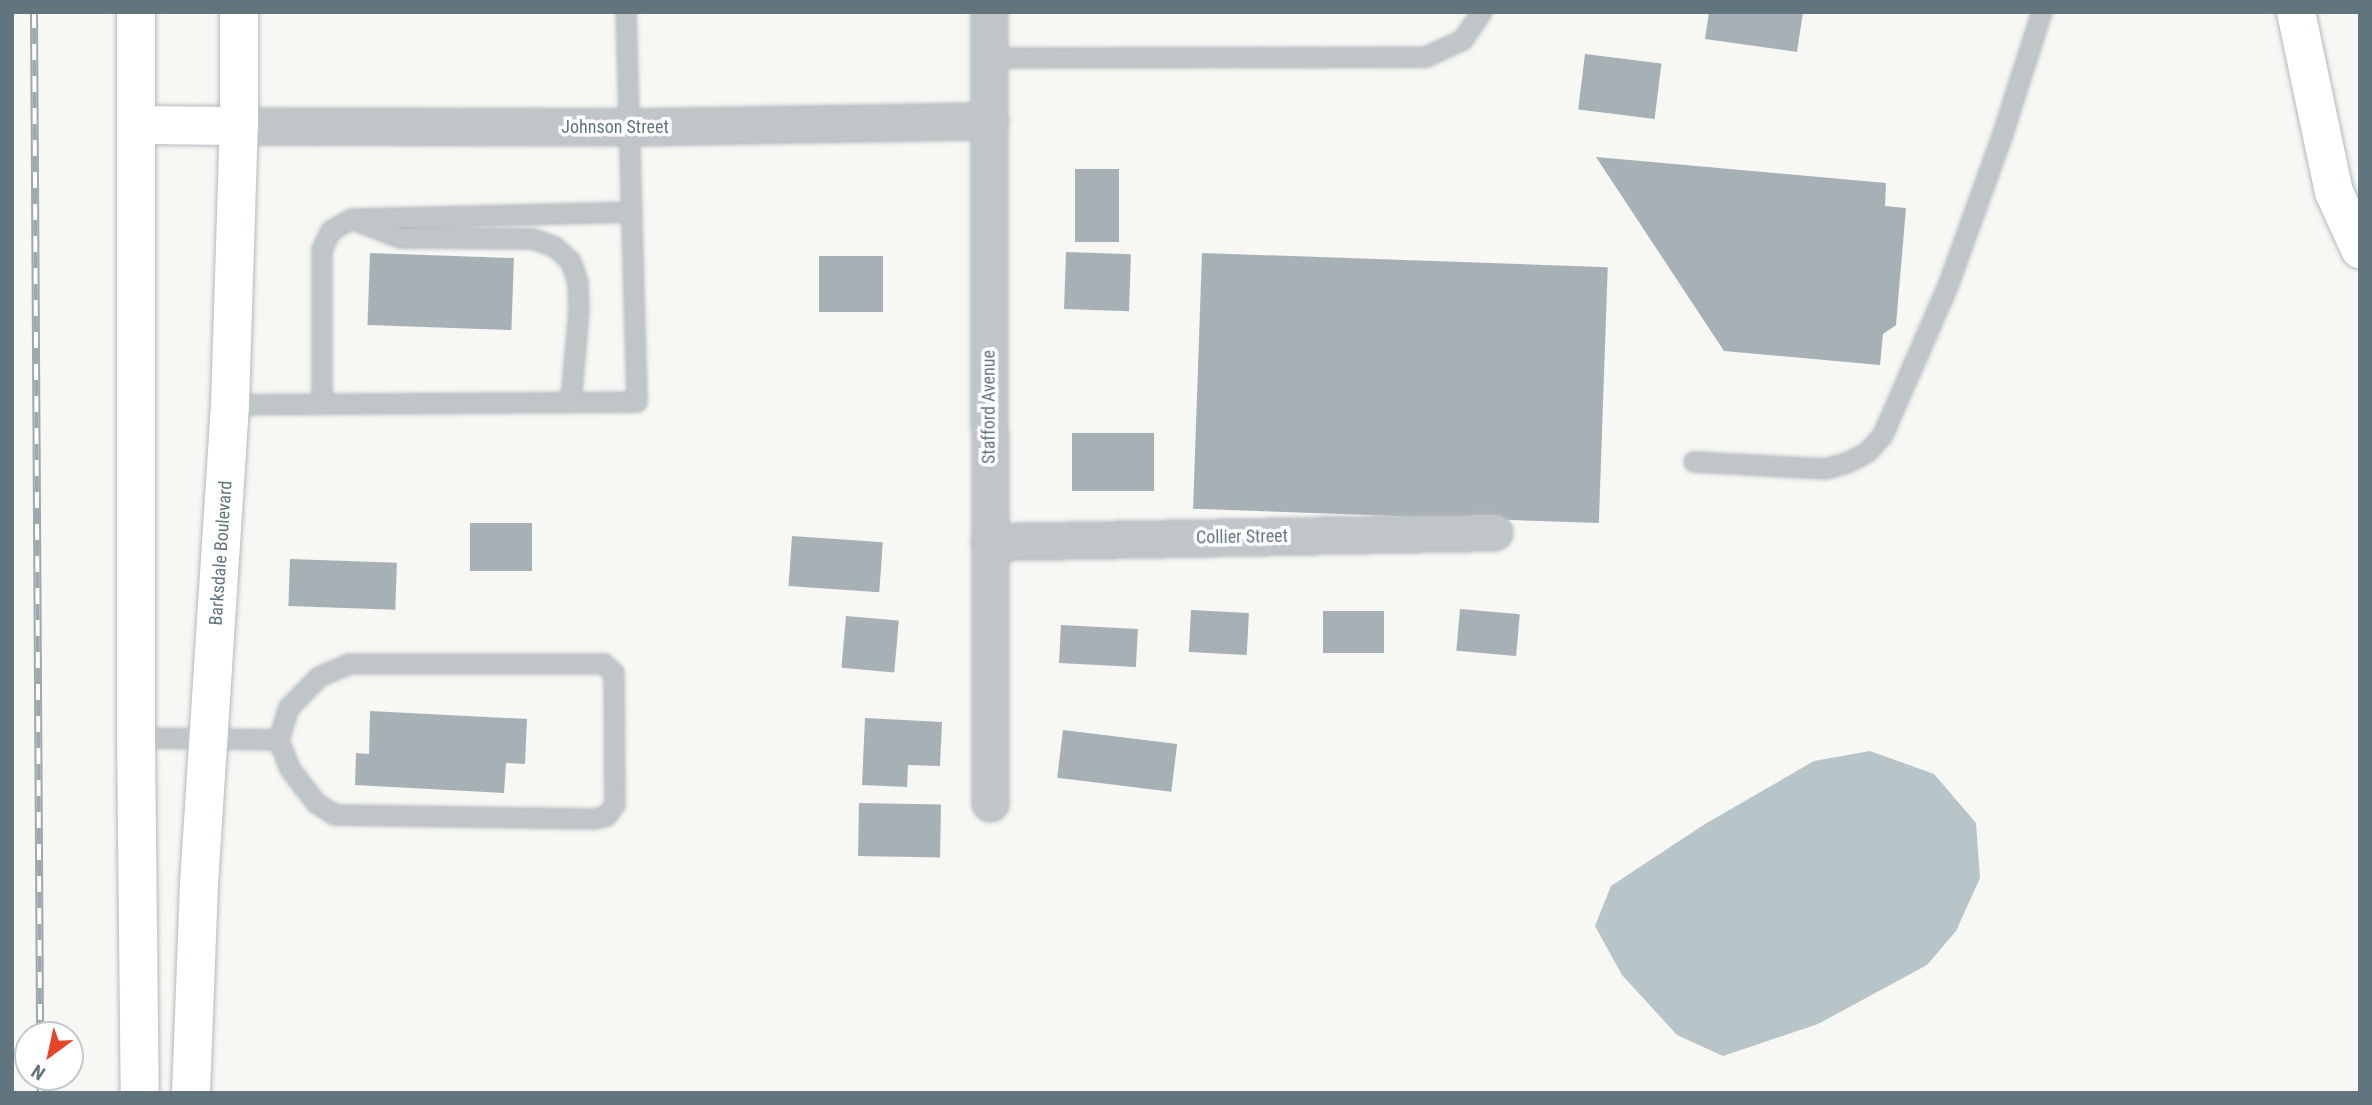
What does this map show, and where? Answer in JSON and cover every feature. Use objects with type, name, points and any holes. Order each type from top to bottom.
[{"type":"main road","points":[[136,12],[136,738],[140,1093]]},
{"type":"main road","name":"Barksdale Boulevard","points":[[191,1093],[208,737],[230,405],[239,126],[239,12]]},
{"type":"main road","points":[[2296,12],[2334,192],[2360,249]]},
{"type":"main road","points":[[136,125],[239,126]]},
{"type":"street","name":"Stafford Avenue","points":[[989,12],[990,803]]},
{"type":"street","name":"Johnson Street","points":[[239,126],[630,127],[990,121]]},
{"type":"street","name":"Collier Street","points":[[989,542],[1494,532]]},
{"type":"lane","points":[[230,405],[637,402],[626,12]]},
{"type":"lane","points":[[989,58],[1426,57],[1463,40],[1482,12]]},
{"type":"lane","points":[[1694,462],[1825,468],[1847,463],[1867,453],[1883,435],[1948,286],[2002,137],[2042,12]]},
{"type":"lane","points":[[322,404],[322,250],[331,231],[352,219],[632,212]]},
{"type":"lane","points":[[352,219],[400,238],[533,239],[555,247],[571,262],[578,282],[579,310],[571,402]]},
{"type":"lane","points":[[349,664],[604,664],[614,673],[615,805],[607,816],[594,819],[335,816],[316,803],[290,769],[279,740],[289,708],[319,677],[349,664]]},
{"type":"lane","points":[[136,738],[279,740]]},
{"type":"shaded area","points":[[1870,751],[1934,774],[1976,823],[1980,878],[1956,931],[1927,965],[1818,1024],[1723,1056],[1677,1035],[1622,975],[1595,926],[1611,886],[1705,824],[1814,761]]},
{"type":"building","points":[[1709,12],[1803,12],[1797,52],[1705,39]]},
{"type":"building","points":[[1585,54],[1661,63],[1655,119],[1578,110]]},
{"type":"building","points":[[1596,157],[1886,183],[1885,206],[1906,208],[1896,325],[1883,334],[1880,365],[1724,351]]},
{"type":"building","points":[[1075,169],[1119,169],[1119,242],[1075,242]]},
{"type":"building","points":[[1066,252],[1131,254],[1129,311],[1064,309]]},
{"type":"building","points":[[370,253],[514,258],[511,330],[367,325]]},
{"type":"building","points":[[1202,253],[1608,267],[1599,523],[1193,509]]},
{"type":"building","points":[[819,256],[883,256],[883,312],[819,312]]},
{"type":"building","points":[[1072,433],[1154,433],[1154,491],[1072,491]]},
{"type":"building","points":[[470,523],[532,523],[532,571],[470,571]]},
{"type":"building","points":[[792,536],[883,542],[879,592],[789,586]]},
{"type":"building","points":[[290,559],[397,563],[395,610],[288,606]]},
{"type":"building","points":[[1460,609],[1520,614],[1516,656],[1456,651]]},
{"type":"building","points":[[1191,610],[1249,613],[1247,655],[1189,652]]},
{"type":"building","points":[[1323,611],[1384,611],[1384,653],[1323,653]]},
{"type":"building","points":[[846,616],[899,621],[894,672],[841,668]]},
{"type":"building","points":[[1061,625],[1138,629],[1136,667],[1059,663]]},
{"type":"building","points":[[370,711],[527,719],[525,764],[506,763],[504,793],[355,785],[356,753],[369,754]]},
{"type":"building","points":[[865,718],[942,722],[940,766],[908,765],[907,787],[862,785]]},
{"type":"building","points":[[1063,730],[1177,744],[1171,792],[1057,778]]},
{"type":"building","points":[[859,803],[941,804],[940,857],[858,856]]},
{"type":"railway","points":[[34,12],[40,1021]]}]
